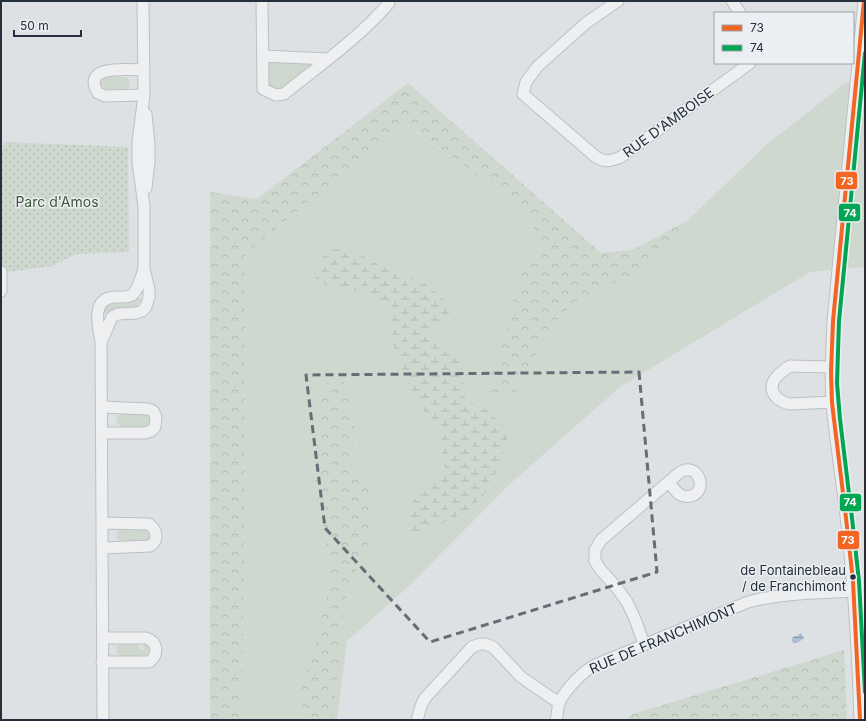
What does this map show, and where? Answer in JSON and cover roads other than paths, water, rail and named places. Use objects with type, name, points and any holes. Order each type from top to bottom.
[{"type":"street","points":[[102,341],[109,321],[114,316],[121,313],[139,312],[146,307],[149,297],[149,289],[144,269],[144,206],[149,162],[149,144],[144,95],[144,1]]},
{"type":"street","points":[[262,1],[263,89],[276,95],[284,94],[375,20],[389,1]]},
{"type":"street","name":"RUE D'AMBOISE","points":[[618,1],[586,23],[537,67],[526,82],[523,94],[596,157],[603,161],[621,157],[749,64]]},
{"type":"street","points":[[732,1],[739,12]]},
{"type":"street","points":[[860,720],[857,640],[848,528],[832,402],[831,367],[833,321],[857,39],[864,1]]},
{"type":"street","points":[[263,56],[328,59]]},
{"type":"street","points":[[144,70],[103,71],[97,76],[94,84],[98,93],[104,96],[144,95]]},
{"type":"street","points":[[103,720],[102,341],[97,320],[100,305],[108,298],[128,297],[137,290],[144,269]]},
{"type":"street","points":[[1,272],[1,291]]},
{"type":"street","points":[[831,367],[790,366],[772,382],[771,387],[773,393],[784,403],[832,402]]},
{"type":"street","points":[[102,407],[148,409],[153,411],[156,421],[155,427],[148,432],[102,432]]},
{"type":"street","points":[[644,644],[627,602],[596,564],[594,554],[596,547],[601,540],[669,482]]},
{"type":"street","points":[[102,523],[149,524],[154,528],[156,536],[154,542],[150,546],[102,548]]},
{"type":"street","name":"RUE DE FRANCHIMONT","points":[[556,720],[559,702],[580,676],[589,668],[644,644],[748,602],[759,599],[796,594],[853,591]]},
{"type":"street","points":[[102,662],[149,662],[155,656],[156,649],[156,646],[152,641],[146,638],[103,638]]},
{"type":"street","points":[[417,720],[421,706],[426,698],[472,647],[478,644],[485,644],[493,648],[521,677],[559,702]]},
{"type":"water","points":[[801,633],[804,638],[799,642],[794,643],[791,640],[794,636]]},
{"type":"place","name":"de Fontainebleau / de Franchimont","points":[[853,577]]},
{"type":"park label","name":"Parc d'Amos","points":[[57,201]]}]
